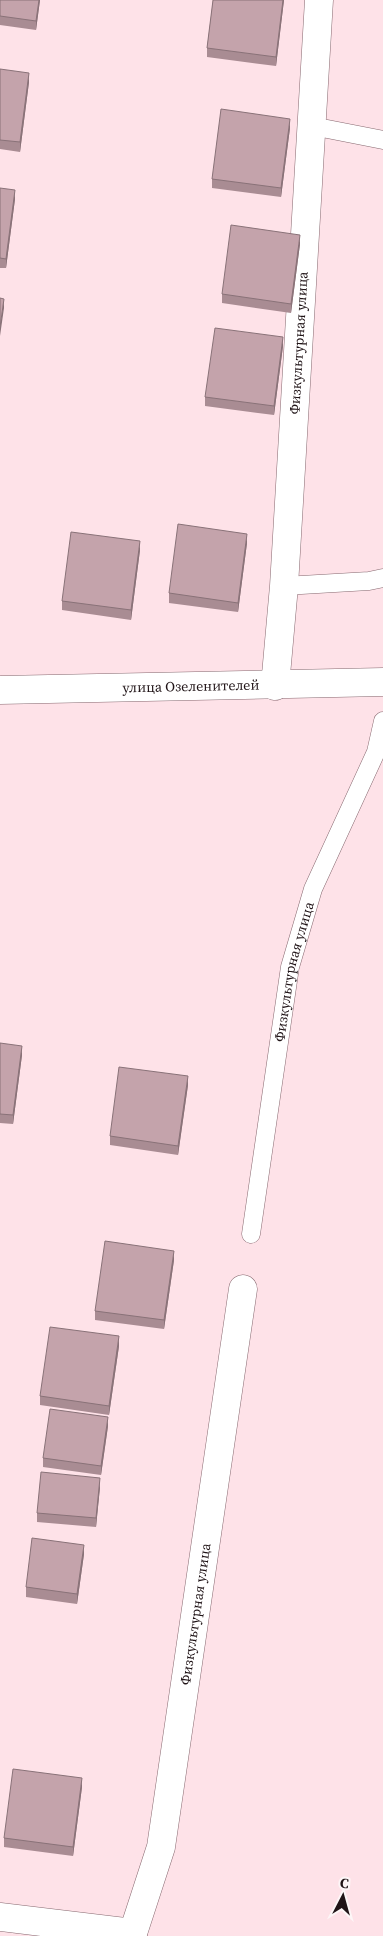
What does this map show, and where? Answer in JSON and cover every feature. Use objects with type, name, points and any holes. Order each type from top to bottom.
[{"type":"street","name":"Физкультурная улица","points":[[275,686],[284,586],[319,0]]},
{"type":"street","name":"улица Озеленителей","points":[[0,690],[275,686],[383,682]]},
{"type":"street","name":"Физкультурная улица","points":[[133,1934],[161,1847],[243,1289]]},
{"type":"street","points":[[0,1916],[133,1934]]},
{"type":"lane","points":[[312,126],[383,140]]},
{"type":"lane","points":[[284,586],[370,581],[383,578]]},
{"type":"lane","name":"Физкультурная улица","points":[[251,1234],[290,967],[313,889],[376,752],[383,722]]},
{"type":"building","points":[[0,0],[39,0],[36,21],[0,16]]},
{"type":"building","points":[[213,0],[283,0],[276,57],[207,48]]},
{"type":"building","points":[[0,69],[29,73],[20,142],[0,140]]},
{"type":"building","points":[[221,109],[290,119],[281,188],[212,179]]},
{"type":"building","points":[[0,188],[15,190],[6,259],[0,258]]},
{"type":"building","points":[[231,225],[300,235],[291,304],[222,294]]},
{"type":"building","points":[[0,298],[4,299],[0,327]]},
{"type":"building","points":[[215,328],[283,337],[274,406],[205,397]]},
{"type":"building","points":[[178,524],[247,534],[238,603],[169,593]]},
{"type":"building","points":[[71,532],[140,541],[131,610],[62,601]]},
{"type":"building","points":[[0,1043],[22,1046],[13,1115],[0,1114]]},
{"type":"building","points":[[119,1067],[188,1076],[178,1146],[110,1136]]},
{"type":"building","points":[[105,1241],[174,1251],[164,1320],[95,1311]]},
{"type":"building","points":[[50,1327],[119,1336],[109,1406],[40,1396]]},
{"type":"building","points":[[50,1409],[108,1417],[101,1466],[43,1458]]},
{"type":"building","points":[[41,1472],[100,1478],[96,1518],[37,1513]]},
{"type":"building","points":[[32,1538],[84,1545],[77,1594],[26,1587]]},
{"type":"building","points":[[13,1769],[82,1778],[73,1847],[4,1838]]}]
